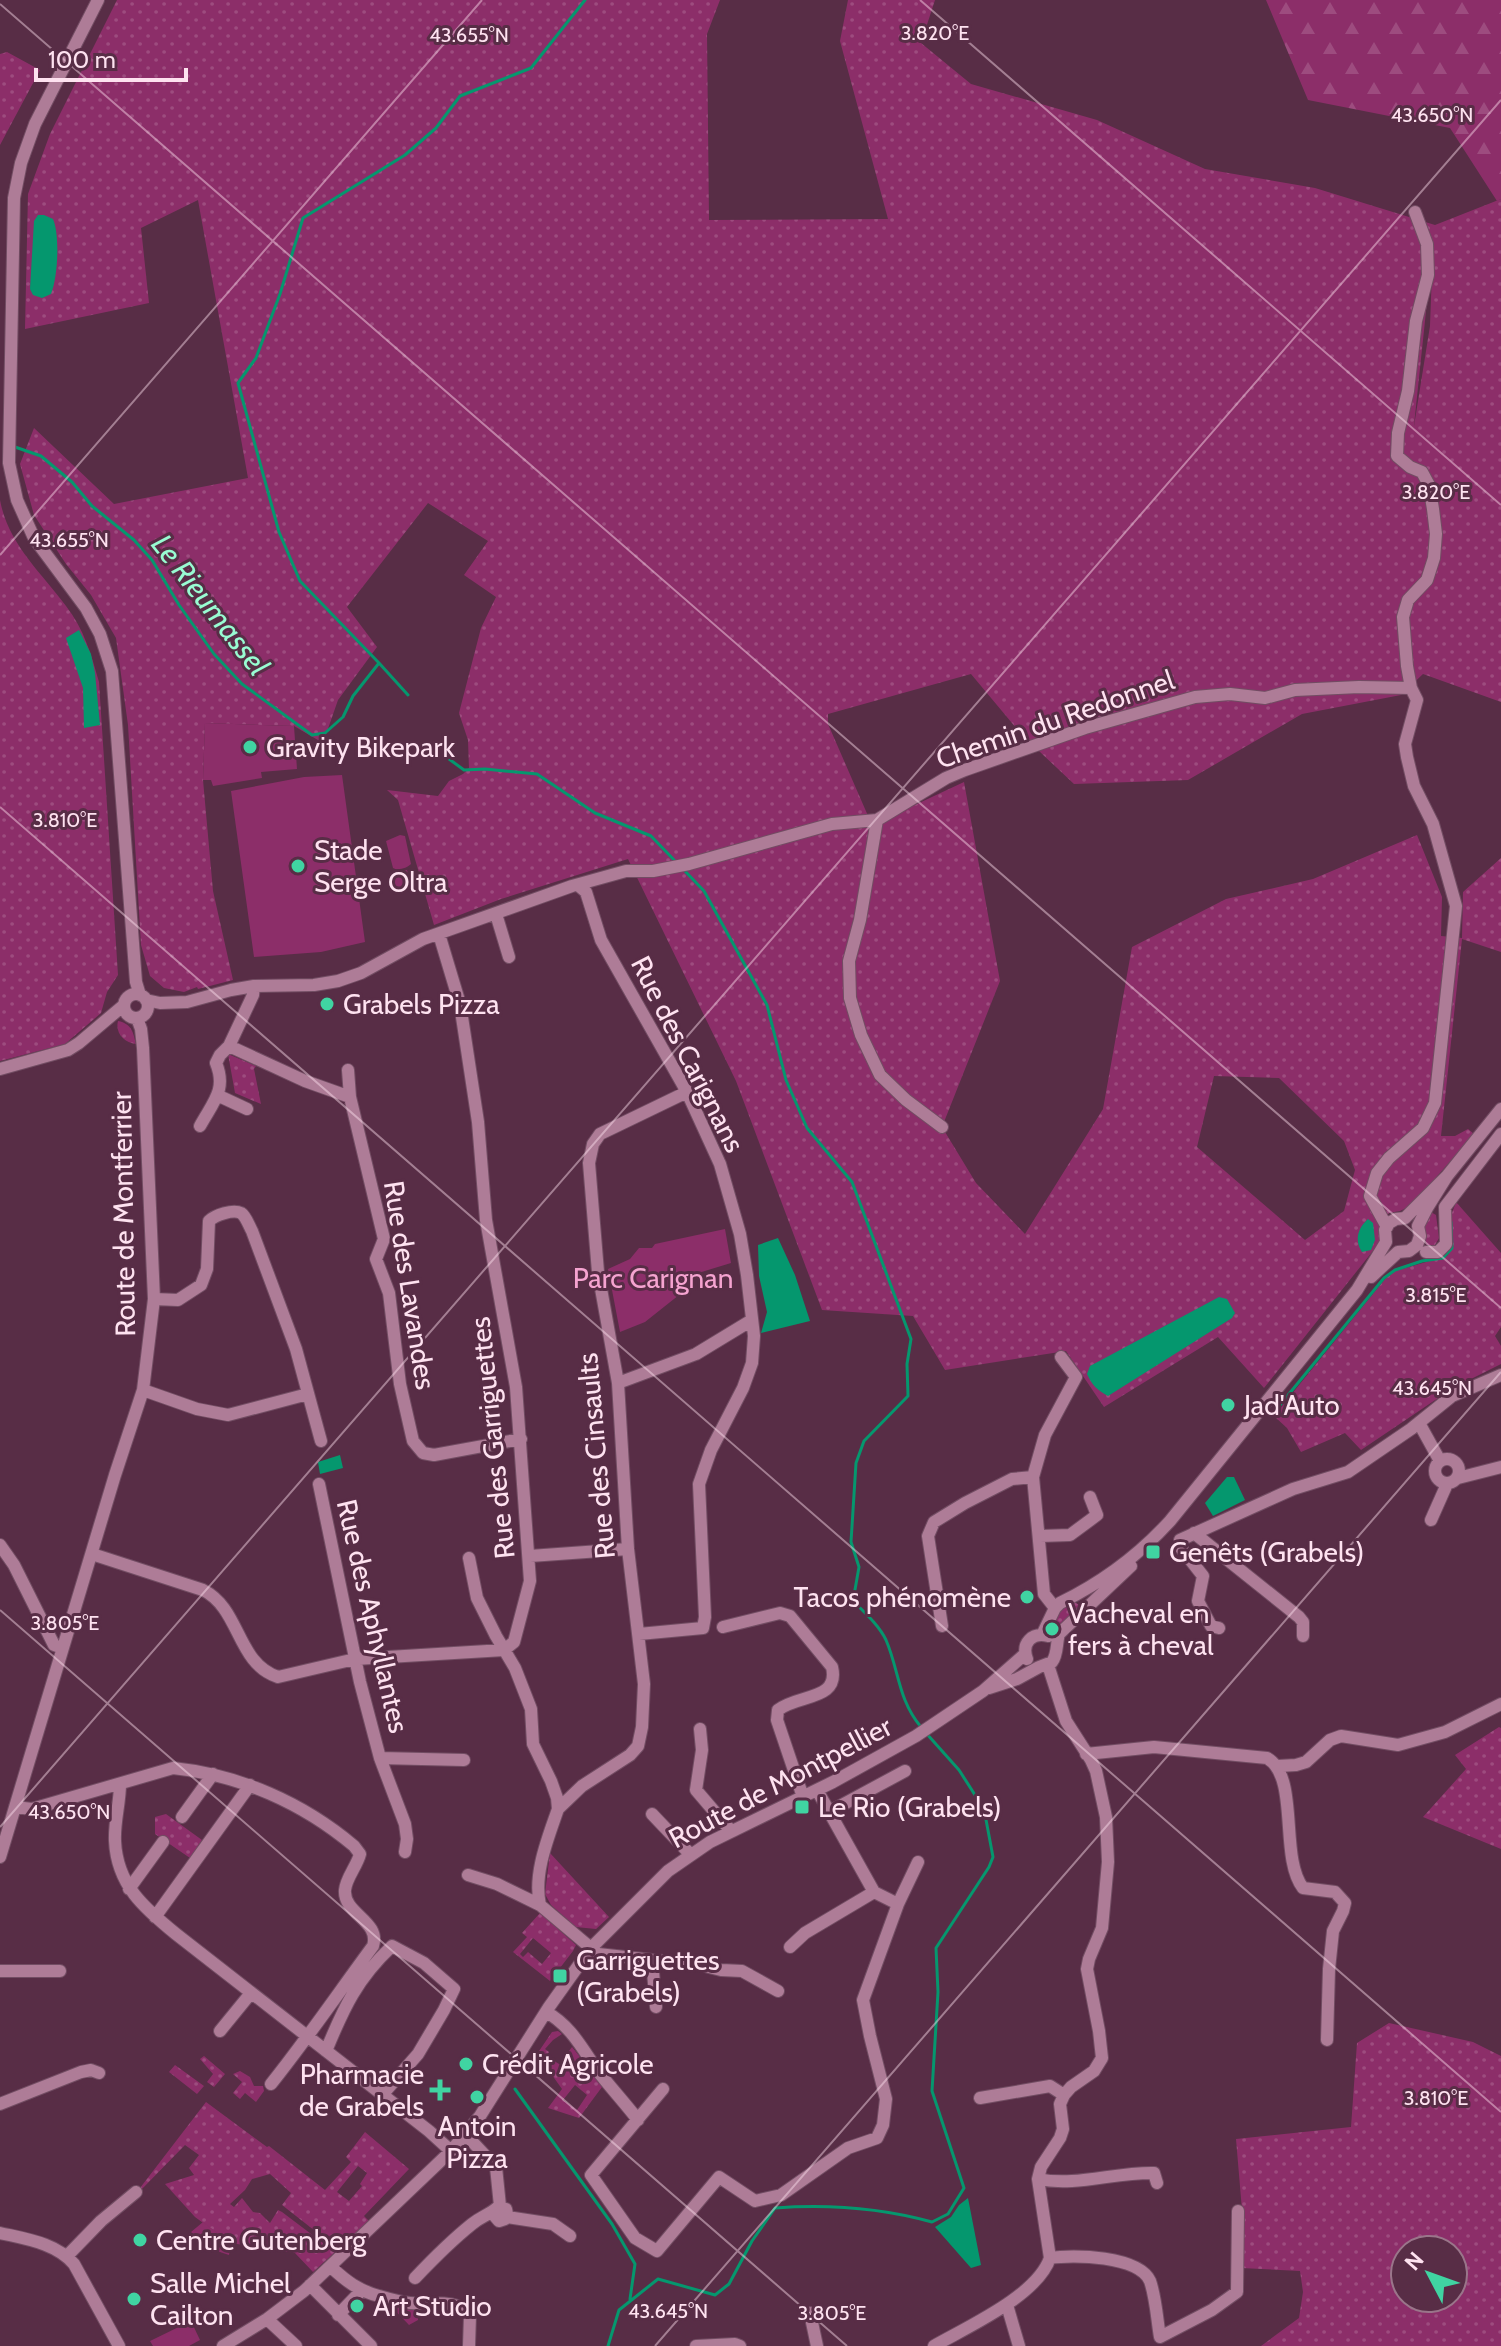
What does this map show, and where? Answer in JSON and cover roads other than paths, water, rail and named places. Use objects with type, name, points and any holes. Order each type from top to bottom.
[{"type":"street","name":"Route de Montferrier","points":[[0,1857],[5,1821],[15,1807],[143,1390],[154,1299],[149,1164],[112,671],[100,634],[86,608],[34,538],[17,500],[9,463],[14,198],[21,163],[35,124],[98,0]]},
{"type":"street","points":[[1415,212],[1427,244],[1428,275],[1416,321],[1397,456],[1422,472],[1429,485],[1436,534],[1434,558],[1427,580],[1408,600],[1403,617],[1411,688],[1417,700],[1405,744],[1414,786],[1433,824],[1456,906],[1435,1103],[1423,1128],[1377,1173],[1370,1196],[1379,1214],[1395,1222],[1412,1220],[1418,1226],[1420,1236],[1417,1245],[1409,1251],[1398,1252],[1391,1248],[1385,1234],[1395,1222],[1447,1176]]},
{"type":"street","name":"Chemin du Redonnel","points":[[137,1006],[187,1002],[254,986],[314,985],[338,981],[361,973],[423,939],[572,886],[626,871],[653,871],[689,864],[832,824],[877,820],[946,778],[965,770],[1085,728],[1195,697],[1230,694],[1265,698],[1295,690],[1411,688]]},
{"type":"street","points":[[877,820],[860,920],[849,961],[850,998],[861,1035],[880,1075],[906,1100],[942,1127]]},
{"type":"street","name":"Rue des Carignans","points":[[579,886],[586,892],[601,940],[687,1092],[720,1164],[747,1275],[754,1336],[752,1363],[743,1388],[711,1450],[699,1484],[703,1628],[639,1634]]},
{"type":"street","points":[[496,914],[509,957]]},
{"type":"street","name":"Rue des Garriguettes","points":[[439,934],[460,1004],[478,1122],[486,1220],[516,1387],[521,1439],[530,1581],[514,1642],[504,1650]]},
{"type":"street","points":[[200,1126],[222,1079],[216,1063],[229,1046],[253,995],[254,986]]},
{"type":"street","points":[[0,1069],[68,1050],[137,1006]]},
{"type":"street","points":[[229,1046],[305,1081],[350,1097]]},
{"type":"street","name":"Rue des Lavandes","points":[[348,1070],[350,1097],[384,1239],[376,1259],[389,1293],[400,1384],[413,1441],[423,1453],[434,1455],[521,1439]]},
{"type":"street","name":"Rue des Cinsaults","points":[[639,1634],[628,1549],[618,1383],[598,1272],[589,1163],[600,1134],[687,1092]]},
{"type":"street","points":[[217,1095],[247,1109]]},
{"type":"street","points":[[1418,1226],[1447,1176],[1501,1109]]},
{"type":"street","points":[[1426,1252],[1438,1252],[1446,1244],[1445,1207],[1501,1134]]},
{"type":"street","points":[[154,1299],[178,1300],[201,1285],[207,1269],[209,1221],[213,1217],[240,1212],[252,1231],[296,1349],[321,1441]]},
{"type":"street","points":[[1043,1666],[1056,1654],[1059,1634],[1148,1550],[1230,1449],[1357,1290],[1386,1242]]},
{"type":"street","points":[[1357,1290],[1398,1252]]},
{"type":"street","points":[[618,1383],[696,1354],[752,1320]]},
{"type":"street","points":[[1055,1608],[1044,1594],[1033,1477],[1045,1435],[1076,1377],[1061,1357]]},
{"type":"street","points":[[1160,1532],[1180,1540],[1293,1489],[1348,1472],[1452,1396],[1501,1375]]},
{"type":"street","points":[[143,1390],[197,1409],[228,1415],[308,1394]]},
{"type":"street","points":[[1419,1423],[1440,1461]]},
{"type":"street","points":[[1431,1520],[1452,1481],[1460,1470],[1456,1462],[1448,1459],[1440,1461],[1436,1475],[1440,1481],[1452,1481],[1501,1467]]},
{"type":"street","points":[[942,1626],[928,1536],[934,1522],[1012,1479],[1033,1477]]},
{"type":"street","name":"Rue des Aphyllantes","points":[[319,1484],[355,1659],[380,1758],[405,1824],[405,1852]]},
{"type":"street","points":[[1040,1536],[1070,1535],[1097,1515],[1090,1497]]},
{"type":"street","points":[[1042,1635],[1060,1603],[1107,1577],[1160,1532]]},
{"type":"street","points":[[1194,1533],[1299,1617],[1303,1622],[1303,1636]]},
{"type":"street","points":[[1180,1540],[1181,1548],[1203,1576],[1198,1601],[1211,1626],[1219,1628]]},
{"type":"street","points":[[0,1545],[14,1565],[54,1645],[62,1648]]},
{"type":"street","points":[[530,1556],[628,1549]]},
{"type":"street","points":[[92,1554],[216,1596],[257,1665],[278,1677],[355,1659],[504,1650]]},
{"type":"street","points":[[469,1558],[477,1598],[515,1668],[531,1709],[533,1744],[557,1798],[558,1809],[539,1875],[537,1893],[540,1905]]},
{"type":"street","points":[[1079,1594],[1087,1608]]},
{"type":"street","points":[[723,1627],[780,1613],[790,1616],[832,1667],[834,1678],[831,1687],[822,1693],[786,1703],[778,1710],[777,1720],[803,1797]]},
{"type":"street","points":[[558,1809],[582,1786],[618,1764],[638,1746],[644,1684],[639,1634]]},
{"type":"street","points":[[1043,1666],[1030,1663],[1025,1654],[1026,1644],[1042,1635],[1050,1637],[1056,1644]]},
{"type":"street","name":"Route de Montpellier","points":[[223,2346],[267,2319],[310,2285],[451,2151],[480,2116],[591,1948],[653,1885],[690,1854],[817,1790],[937,1723],[983,1691],[1025,1654]]},
{"type":"street","points":[[934,2346],[1007,2305],[1047,2268],[1050,2258],[1038,2179],[1041,2167],[1063,2129],[1060,2104],[1064,2095],[1094,2071],[1102,2058],[1087,1969],[1102,1928],[1108,1841],[1106,1817],[1096,1771],[1066,1721],[1043,1666]]},
{"type":"street","name":"Route de Montpellier","points":[[983,1691],[1043,1666]]},
{"type":"street","points":[[1086,1754],[1154,1747],[1267,1758],[1278,1766],[1296,1765],[1306,1762],[1330,1740],[1341,1736],[1398,1745],[1445,1732],[1501,1704]]},
{"type":"street","points":[[700,1729],[702,1750],[696,1790],[731,1831]]},
{"type":"street","name":"Rue des Aphyllantes","points":[[380,1758],[464,1760]]},
{"type":"street","points":[[1278,1766],[1288,1806],[1292,1862],[1299,1883],[1303,1888],[1335,1892],[1345,1903],[1333,1931],[1327,2040]]},
{"type":"street","points":[[15,1807],[32,1809],[173,1768],[213,1774],[280,1797],[347,1840],[360,1854],[345,1888],[346,1900],[373,1930],[376,1938],[373,1946],[271,2084]]},
{"type":"street","points":[[829,1812],[905,1771]]},
{"type":"street","points":[[182,1817],[213,1774]]},
{"type":"street","points":[[120,1784],[115,1841],[120,1874],[129,1889],[155,1917],[451,2151]]},
{"type":"street","points":[[155,1917],[250,1785]]},
{"type":"street","points":[[105,1788],[113,1797],[117,1809]]},
{"type":"street","points":[[817,1790],[874,1892],[898,1904]]},
{"type":"street","points":[[652,1814],[690,1854]]},
{"type":"street","points":[[129,1889],[163,1842]]},
{"type":"street","points":[[663,2089],[591,2175],[635,2238],[657,2251],[719,2177],[755,2201],[781,2195],[848,2148],[877,2138],[883,2125],[886,2099],[863,2000],[898,1904],[918,1862]]},
{"type":"street","points":[[468,1875],[497,1884],[540,1905],[602,1956],[742,1971],[778,1991]]},
{"type":"street","points":[[790,1947],[805,1933],[874,1892]]},
{"type":"street","points":[[326,2051],[338,2019],[358,1983],[392,1946],[424,1963],[454,1989],[418,2054],[382,2095]]},
{"type":"street","points":[[652,1960],[656,2007]]},
{"type":"street","points":[[0,1971],[60,1971]]},
{"type":"street","points":[[220,2031],[251,1993]]},
{"type":"street","points":[[546,2012],[576,2038],[638,2120]]},
{"type":"street","points":[[0,2104],[81,2072],[91,2070],[99,2073]]},
{"type":"street","points":[[980,2098],[1050,2086],[1064,2095]]},
{"type":"street","points":[[465,2134],[496,2167],[500,2212]]},
{"type":"street","points":[[1038,2179],[1060,2182],[1154,2173],[1157,2183]]},
{"type":"street","points":[[67,2256],[101,2221],[136,2192]]},
{"type":"street","points":[[1050,2258],[1085,2256],[1138,2268],[1149,2279],[1161,2342],[1237,2292],[1238,2211]]},
{"type":"street","points":[[415,2278],[476,2221],[500,2212],[553,2224],[570,2236]]},
{"type":"street","points":[[0,2233],[38,2242],[67,2256],[119,2346]]},
{"type":"street","points":[[331,2267],[351,2285],[362,2290],[405,2303],[447,2304],[469,2311],[469,2346]]},
{"type":"street","points":[[310,2285],[371,2346]]},
{"type":"street","points":[[338,2315],[362,2290]]},
{"type":"street","points":[[1007,2305],[1019,2346]]},
{"type":"street","points":[[810,2313],[817,2346]]},
{"type":"street","points":[[267,2319],[296,2346]]},
{"type":"street","points":[[696,2346],[740,2346]]},
{"type":"waterway","points":[[379,663],[300,581],[279,532],[238,383],[256,358],[303,218],[405,155],[436,128],[460,96],[531,68],[585,0]]},
{"type":"waterway","name":"Le Rieumassel","points":[[15,447],[41,456],[72,482],[92,506],[134,540],[152,560],[214,654],[242,684],[312,735],[325,733],[343,717],[353,696],[379,663],[408,695]]},
{"type":"waterway","name":"Le Rieumassel","points":[[443,746],[449,759],[464,770],[537,774],[595,813],[651,836],[676,862]]},
{"type":"waterway","name":"Le Rieumassel","points":[[684,870],[704,891],[767,1005],[786,1080],[807,1128],[852,1182],[911,1339],[907,1364],[908,1396],[864,1441],[856,1463],[851,1542],[859,1567],[853,1601],[883,1634],[903,1696],[921,1727]]},
{"type":"waterway","points":[[1271,1416],[1384,1278],[1395,1270],[1443,1258],[1452,1248],[1451,1222]]},
{"type":"waterway","name":"Le Rieumassel","points":[[608,2346],[619,2310],[658,2279],[715,2295],[729,2284],[752,2241],[775,2208],[854,2208],[932,2222],[948,2214],[964,2188],[932,2091],[938,1992],[936,1948],[993,1857],[984,1809],[959,1770],[926,1733]]},
{"type":"waterway","points":[[515,2089],[612,2224],[635,2264],[630,2299]]},
{"type":"place","name":"Gravity Bikepark","points":[[250,747]]},
{"type":"place","name":"Stade Serge Oltra","points":[[298,866]]},
{"type":"place","name":"Grabels Pizza","points":[[327,1004]]},
{"type":"place","name":"Jad'Auto","points":[[1228,1405]]},
{"type":"place","name":"Genêts (Grabels)","points":[[1153,1552]]},
{"type":"place","name":"Tacos phénomène","points":[[1027,1597]]},
{"type":"place","name":"Vacheval en fers à cheval","points":[[1052,1629]]},
{"type":"place","name":"Le Rio (Grabels)","points":[[802,1807]]},
{"type":"place","name":"Garriguettes (Grabels)","points":[[560,1976]]},
{"type":"place","name":"Crédit Agricole","points":[[466,2064]]},
{"type":"place","name":"Pharmacie de Grabels","points":[[440,2090]]},
{"type":"place","name":"Antoin Pizza","points":[[477,2097]]},
{"type":"place","name":"Centre Gutenberg","points":[[140,2240]]},
{"type":"place","name":"Salle Michel Cailton","points":[[134,2299]]},
{"type":"place","name":"Art Studio","points":[[357,2306]]},
{"type":"park label","name":"Parc Carignan","points":[[653,1278]]}]
